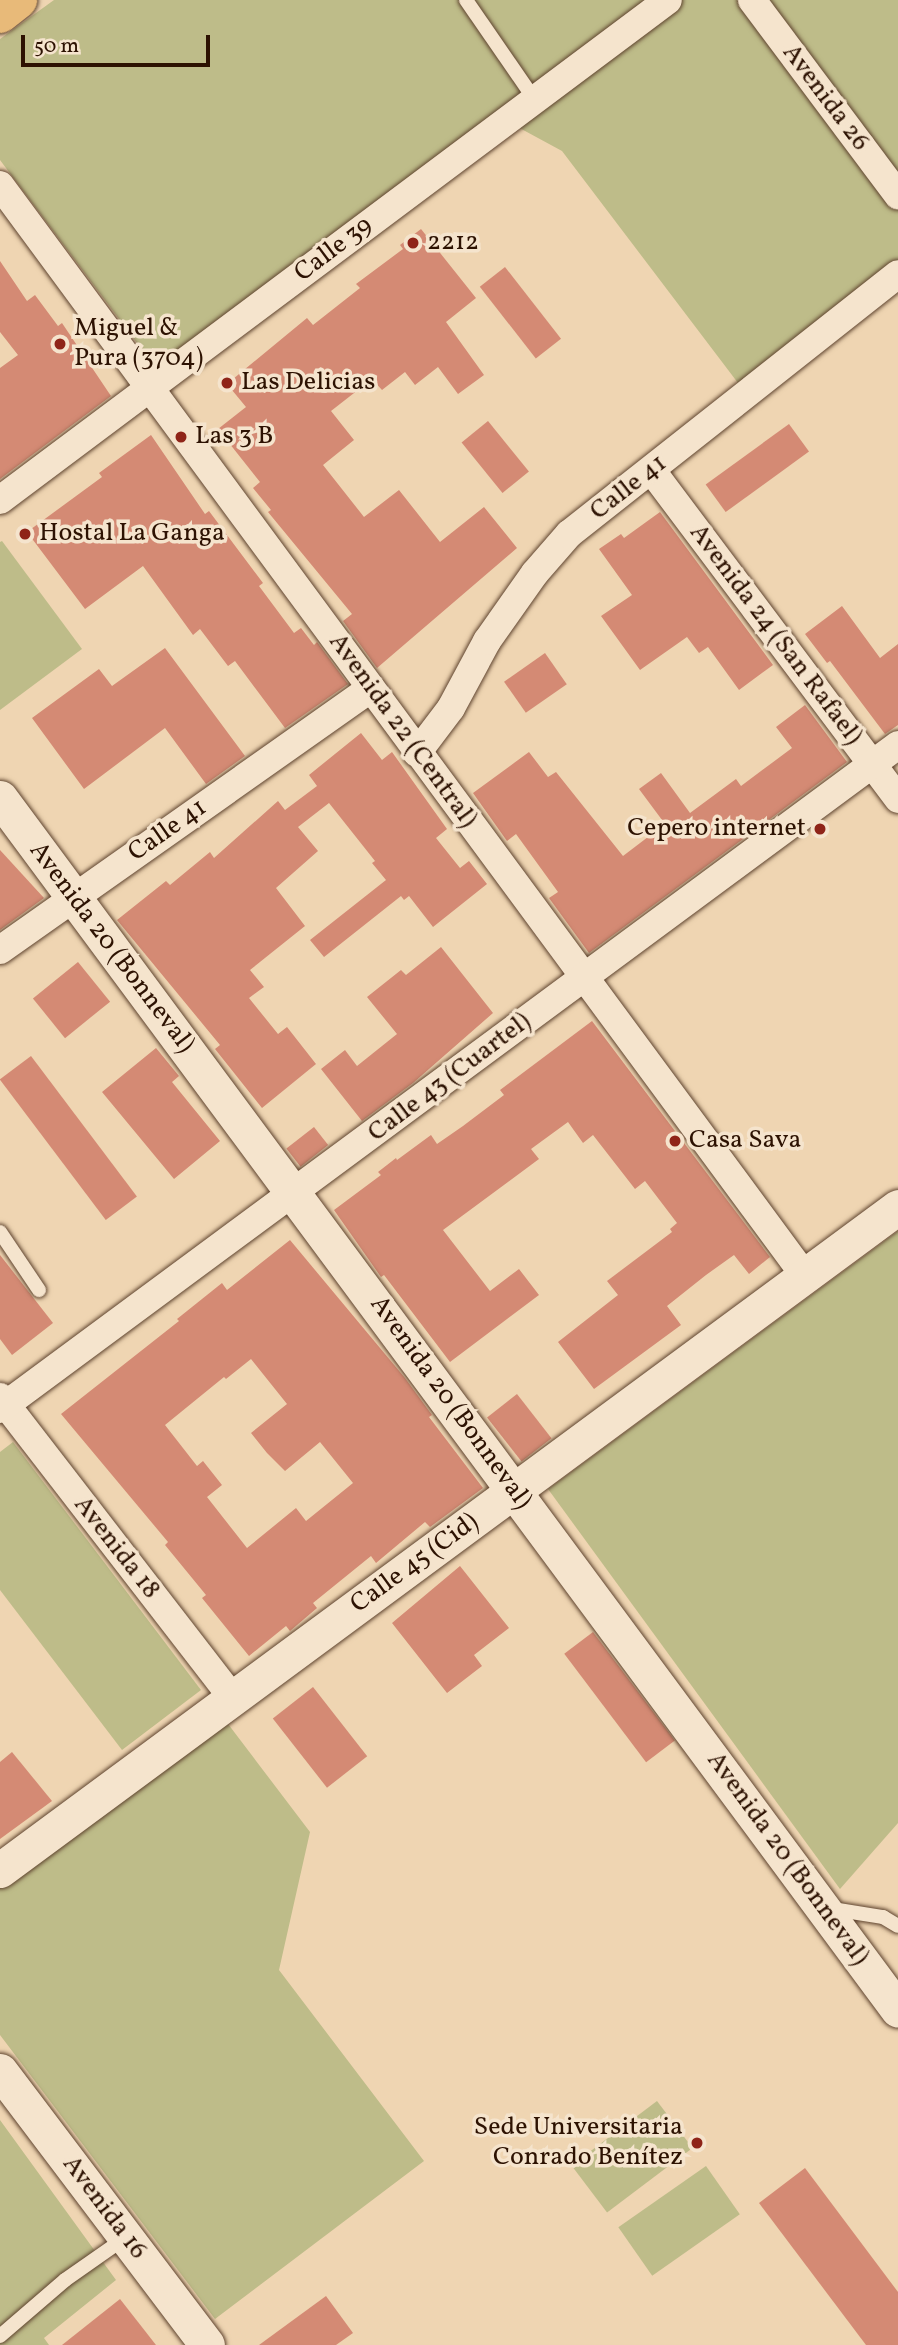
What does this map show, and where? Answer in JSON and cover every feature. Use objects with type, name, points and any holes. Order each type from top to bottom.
[{"type":"main road","points":[[0,13],[18,0]]},
{"type":"street","name":"Calle 39","points":[[0,500],[668,0]]},
{"type":"street","name":"Avenida 26","points":[[752,0],[898,195]]},
{"type":"street","name":"Avenida 22 (Central)","points":[[0,185],[417,753],[806,1276]]},
{"type":"street","name":"Calle 41","points":[[417,753],[451,708],[487,641],[535,573],[569,534],[898,274]]},
{"type":"street","name":"Avenida 24 (San Rafael)","points":[[652,471],[898,799]]},
{"type":"street","name":"Calle 41","points":[[0,950],[371,688]]},
{"type":"street","name":"Calle 43 (Cuartel)","points":[[2,1403],[295,1194],[898,745]]},
{"type":"street","name":"Avenida 20 (Bonneval)","points":[[0,798],[898,2010]]},
{"type":"street","name":"Calle 45 (Cid)","points":[[0,1870],[898,1207]]},
{"type":"street","name":"Avenida 18","points":[[2,1403],[233,1699]]},
{"type":"street","name":"Avenida 16","points":[[0,2071],[207,2345]]},
{"type":"lane","points":[[466,0],[535,100]]},
{"type":"lane","points":[[0,1232],[39,1290]]},
{"type":"lane","points":[[822,1907],[883,1917],[898,1926]]},
{"type":"lane","points":[[0,2336],[65,2280],[126,2237]]},
{"type":"shaded area","points":[[54,0],[898,0],[898,262],[738,383],[562,151],[499,117],[155,367],[0,160],[0,39]]},
{"type":"shaded area","points":[[2,541],[82,649],[0,710],[0,542]]},
{"type":"shaded area","points":[[898,1231],[898,1823],[840,1889],[548,1489]]},
{"type":"shaded area","points":[[13,1442],[201,1690],[122,1750],[0,1590],[0,1452]]},
{"type":"shaded area","points":[[222,1716],[310,1832],[279,1970],[424,2161],[215,2319],[0,2035],[0,1884]]},
{"type":"shaded area","points":[[657,2101],[693,2148],[607,2213],[572,2165]]},
{"type":"shaded area","points":[[0,2120],[116,2280],[44,2338],[49,2345],[0,2345]]},
{"type":"shaded area","points":[[706,2166],[740,2214],[652,2276],[618,2227]]},
{"type":"building","points":[[421,229],[476,298],[446,322],[484,375],[458,394],[438,367],[415,385],[405,372],[382,390],[372,379],[331,411],[354,440],[323,465],[364,517],[399,490],[440,542],[484,507],[517,548],[377,668],[343,621],[352,614],[268,512],[271,510],[253,488],[260,482],[218,429],[246,407],[227,384],[307,318],[313,325],[360,288],[356,284],[403,249],[400,245]]},
{"type":"building","points":[[0,261],[27,301],[35,295],[58,326],[62,323],[111,396],[0,479],[0,368],[18,355],[0,332]]},
{"type":"building","points":[[505,267],[561,339],[536,358],[480,287]]},
{"type":"building","points":[[488,421],[529,472],[502,493],[462,442]]},
{"type":"building","points":[[789,424],[809,452],[726,512],[706,485]]},
{"type":"building","points":[[151,435],[205,514],[209,511],[263,583],[259,586],[294,633],[301,628],[314,645],[317,642],[348,684],[285,728],[235,661],[228,666],[200,629],[193,635],[143,566],[85,609],[27,532],[102,477],[99,473]]},
{"type":"building","points":[[660,512],[773,665],[739,690],[708,647],[699,653],[687,637],[640,670],[601,616],[632,595],[599,549],[621,534],[624,538]]},
{"type":"building","points":[[842,606],[880,658],[898,644],[898,725],[885,734],[830,661],[827,663],[805,634]]},
{"type":"building","points":[[165,648],[245,756],[206,784],[165,728],[84,789],[32,718],[99,669],[112,686]]},
{"type":"building","points":[[545,653],[567,684],[526,713],[504,682]]},
{"type":"building","points":[[805,705],[847,762],[589,953],[549,898],[558,892],[516,834],[507,841],[473,793],[529,752],[548,777],[556,772],[623,856],[665,824],[639,789],[661,773],[690,813],[736,779],[741,786],[792,748],[776,727]]},
{"type":"building","points":[[361,733],[382,760],[392,752],[447,829],[436,838],[460,868],[469,861],[487,884],[433,927],[409,896],[404,900],[401,896],[324,957],[310,940],[386,880],[372,863],[375,861],[329,803],[298,827],[318,851],[276,888],[305,926],[250,970],[264,987],[249,998],[278,1034],[287,1027],[316,1064],[262,1108],[215,1049],[220,1045],[117,920],[166,881],[170,885],[210,852],[214,858],[278,801],[285,810],[317,786],[309,775]]},
{"type":"building","points":[[0,850],[44,898],[0,930]]},
{"type":"building","points":[[441,947],[493,1013],[413,1083],[362,1121],[321,1069],[345,1050],[357,1066],[397,1034],[367,997],[401,970],[406,975]]},
{"type":"building","points":[[78,962],[110,1002],[65,1038],[33,999]]},
{"type":"building","points":[[592,1021],[770,1257],[749,1274],[734,1255],[706,1275],[667,1306],[681,1325],[594,1389],[558,1342],[618,1295],[607,1281],[672,1232],[670,1229],[677,1223],[645,1181],[635,1189],[593,1135],[583,1143],[568,1122],[531,1149],[539,1159],[443,1230],[490,1291],[519,1269],[539,1295],[450,1362],[384,1275],[381,1277],[334,1210],[381,1175],[378,1172],[396,1158],[397,1160],[431,1135],[437,1144],[463,1126],[504,1095],[500,1090]]},
{"type":"building","points":[[156,1048],[179,1076],[172,1082],[220,1141],[174,1179],[102,1092]]},
{"type":"building","points":[[31,1056],[137,1197],[106,1220],[0,1080]]},
{"type":"building","points":[[314,1127],[328,1145],[301,1167],[286,1149]]},
{"type":"building","points":[[290,1240],[405,1378],[432,1415],[429,1417],[483,1488],[430,1527],[425,1522],[376,1563],[371,1556],[313,1603],[317,1608],[290,1631],[286,1626],[249,1656],[202,1598],[206,1595],[165,1545],[168,1542],[61,1414],[179,1321],[177,1319],[222,1283],[227,1290]],"holes":[[[251,1359],[287,1404],[251,1433],[267,1453],[285,1471],[320,1442],[353,1483],[306,1521],[296,1508],[247,1548],[207,1497],[222,1485],[203,1461],[197,1466],[165,1425],[224,1377],[226,1379]]]},
{"type":"building","points":[[0,1255],[53,1323],[12,1355],[0,1339]]},
{"type":"building","points":[[517,1394],[551,1438],[522,1462],[487,1417]]},
{"type":"building","points":[[460,1566],[509,1628],[474,1655],[482,1666],[447,1693],[392,1623]]},
{"type":"building","points":[[593,1632],[675,1741],[646,1762],[564,1654]]},
{"type":"building","points":[[313,1687],[367,1756],[327,1788],[273,1718]]},
{"type":"building","points":[[12,1752],[52,1801],[0,1839],[0,1762]]},
{"type":"building","points":[[805,2168],[898,2292],[898,2345],[866,2345],[759,2203]]},
{"type":"building","points":[[326,2296],[353,2333],[336,2345],[259,2345]]},
{"type":"building","points":[[120,2299],[156,2345],[62,2345]]},
{"type":"place","name":"2212","points":[[413,243]]},
{"type":"place","name":"Miguel & Pura (3704)","points":[[60,344]]},
{"type":"place","name":"Las Delicias","points":[[227,383]]},
{"type":"place","name":"Las 3 B","points":[[181,437]]},
{"type":"place","name":"Hostal La Ganga","points":[[25,534]]},
{"type":"place","name":"Cepero internet","points":[[820,829]]},
{"type":"place","name":"Casa Sava","points":[[675,1141]]},
{"type":"place","name":"Sede Universitaria Conrado Benítez","points":[[697,2143]]}]
